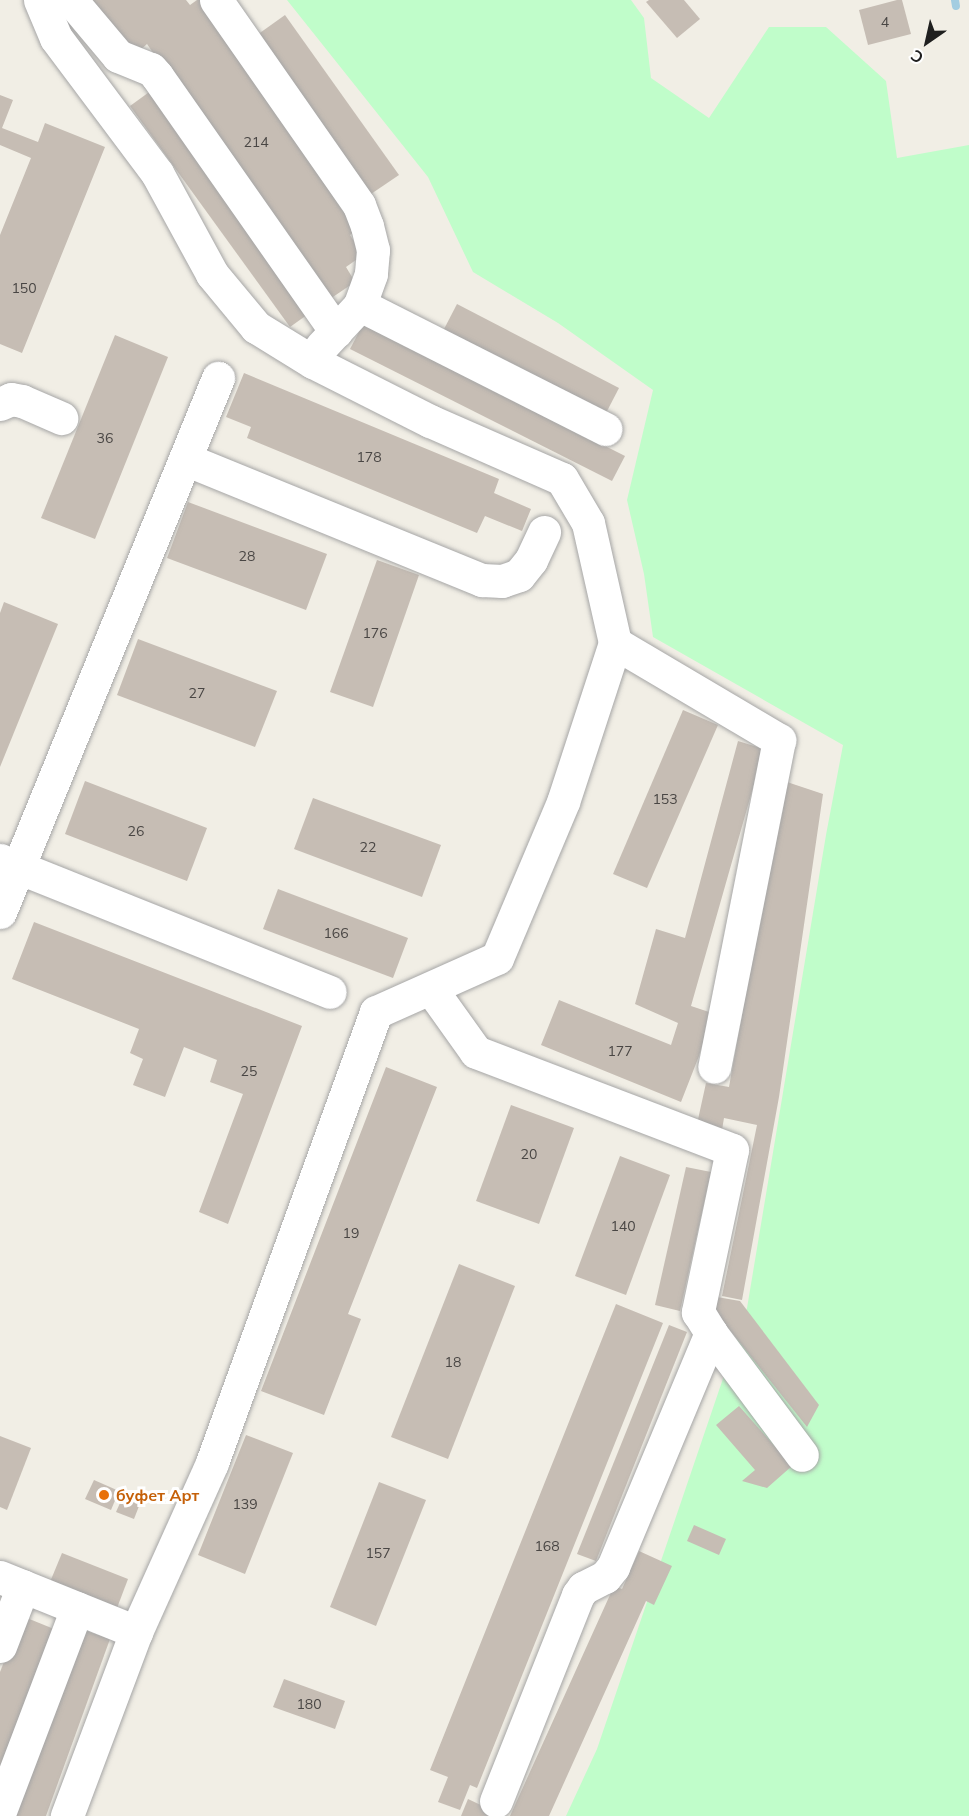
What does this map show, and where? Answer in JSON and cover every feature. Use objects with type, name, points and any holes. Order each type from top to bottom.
[{"type":"lane","points":[[40,0],[56,38],[156,173],[212,274],[256,327],[309,358],[430,421],[562,479],[588,523],[615,643],[563,802],[497,958],[376,1012],[212,1463],[136,1632],[67,1816]]},
{"type":"lane","points":[[71,0],[118,56],[151,69],[157,76],[336,332]]},
{"type":"lane","points":[[216,0],[359,205],[373,250],[371,274],[360,305],[309,358]]},
{"type":"lane","points":[[360,305],[605,429]]},
{"type":"lane","points":[[0,912],[9,863],[218,378]]},
{"type":"lane","points":[[0,404],[11,399],[22,401],[61,418]]},
{"type":"lane","points":[[185,459],[482,579],[502,581],[519,575],[531,560],[544,532]]},
{"type":"lane","points":[[615,643],[779,740],[714,1067]]},
{"type":"lane","points":[[9,863],[330,992]]},
{"type":"lane","points":[[431,989],[476,1052],[732,1150],[698,1312],[711,1333],[802,1455]]},
{"type":"lane","points":[[496,1801],[578,1595],[583,1588],[605,1577],[613,1567],[711,1333]]},
{"type":"lane","points":[[0,1646],[11,1582],[136,1632]]},
{"type":"lane","points":[[0,1811],[77,1608]]},
{"type":"green space","points":[[287,0],[631,0],[644,18],[651,78],[709,118],[769,27],[826,27],[886,81],[897,158],[969,145],[969,1816],[566,1816],[597,1749],[747,1308],[843,745],[653,637],[644,574],[627,500],[653,390],[558,323],[473,272],[428,177]]},
{"type":"building","points":[[86,0],[186,0],[190,5],[197,0],[204,0],[356,231],[350,235],[363,255],[346,267],[355,282],[324,303],[147,44],[137,53]]},
{"type":"building","points":[[649,0],[684,0],[700,19],[677,38],[646,2]]},
{"type":"building","points":[[902,0],[911,34],[868,45],[859,10]]},
{"type":"building","points":[[285,15],[399,175],[371,194],[257,35]]},
{"type":"building","points":[[152,90],[311,312],[290,327],[130,106]]},
{"type":"building","points":[[0,95],[13,100],[2,128],[38,142],[45,123],[105,147],[22,353],[0,344],[0,235],[31,158],[0,145]]},
{"type":"building","points":[[457,304],[619,388],[605,415],[443,331]]},
{"type":"building","points":[[363,324],[625,456],[612,481],[350,349]]},
{"type":"building","points":[[115,335],[168,357],[95,539],[41,518]]},
{"type":"building","points":[[244,373],[499,479],[494,493],[531,509],[522,531],[485,516],[477,533],[247,438],[251,427],[226,417]]},
{"type":"building","points":[[188,502],[327,554],[306,610],[167,558]]},
{"type":"building","points":[[377,560],[419,575],[373,707],[330,692]]},
{"type":"building","points":[[4,602],[58,624],[0,767],[0,613]]},
{"type":"building","points":[[138,639],[277,691],[255,747],[117,695]]},
{"type":"building","points":[[683,710],[718,725],[647,888],[613,874]]},
{"type":"building","points":[[738,741],[764,749],[691,1006],[712,1013],[699,1056],[681,1102],[541,1045],[559,1000],[671,1045],[678,1023],[635,1004],[656,929],[685,938]]},
{"type":"building","points":[[85,781],[207,828],[187,881],[65,834]]},
{"type":"building","points":[[784,781],[823,794],[779,1097],[742,1300],[722,1296],[757,1125],[724,1118],[722,1130],[697,1124],[706,1083],[729,1087]]},
{"type":"building","points":[[313,798],[441,845],[422,897],[294,849]]},
{"type":"building","points":[[278,889],[408,938],[393,978],[263,929]]},
{"type":"building","points":[[34,922],[302,1026],[228,1224],[199,1212],[243,1094],[210,1082],[217,1060],[184,1047],[165,1097],[133,1085],[143,1059],[130,1053],[139,1029],[12,979]]},
{"type":"building","points":[[386,1067],[437,1087],[348,1314],[361,1319],[324,1415],[261,1391]]},
{"type":"building","points":[[511,1105],[574,1128],[539,1224],[476,1201]]},
{"type":"building","points":[[620,1156],[670,1175],[626,1295],[575,1276]]},
{"type":"building","points":[[686,1167],[711,1172],[680,1311],[655,1305]]},
{"type":"building","points":[[459,1264],[515,1286],[448,1459],[391,1437]]},
{"type":"building","points":[[717,1297],[740,1301],[819,1405],[807,1427],[709,1304]]},
{"type":"building","points":[[616,1304],[663,1323],[477,1788],[470,1785],[460,1810],[438,1802],[448,1777],[430,1770]]},
{"type":"building","points":[[669,1325],[687,1332],[596,1561],[577,1554]]},
{"type":"building","points":[[739,1406],[792,1466],[767,1488],[742,1481],[755,1470],[716,1425]]},
{"type":"building","points":[[246,1435],[293,1453],[245,1574],[198,1555]]},
{"type":"building","points":[[0,1436],[31,1448],[7,1510],[0,1507]]},
{"type":"building","points":[[94,1480],[119,1491],[111,1510],[85,1499]]},
{"type":"building","points":[[379,1482],[426,1500],[376,1626],[330,1607]]},
{"type":"building","points":[[124,1494],[141,1501],[134,1519],[116,1512]]},
{"type":"building","points":[[694,1525],[726,1539],[719,1555],[687,1541]]},
{"type":"building","points":[[639,1551],[672,1566],[654,1605],[646,1601],[549,1816],[510,1816],[614,1586],[622,1589]]},
{"type":"building","points":[[62,1553],[128,1579],[117,1608],[50,1582]]},
{"type":"building","points":[[22,1616],[54,1629],[0,1768],[0,1672]]},
{"type":"building","points":[[78,1628],[110,1639],[46,1816],[10,1816]]},
{"type":"building","points":[[284,1679],[345,1701],[335,1729],[273,1707]]},
{"type":"building","points":[[468,1799],[504,1816],[461,1816]]},
{"type":"waterway","points":[[955,0],[956,6]]},
{"type":"place","name":"буфет Арт","points":[[104,1495]]}]
